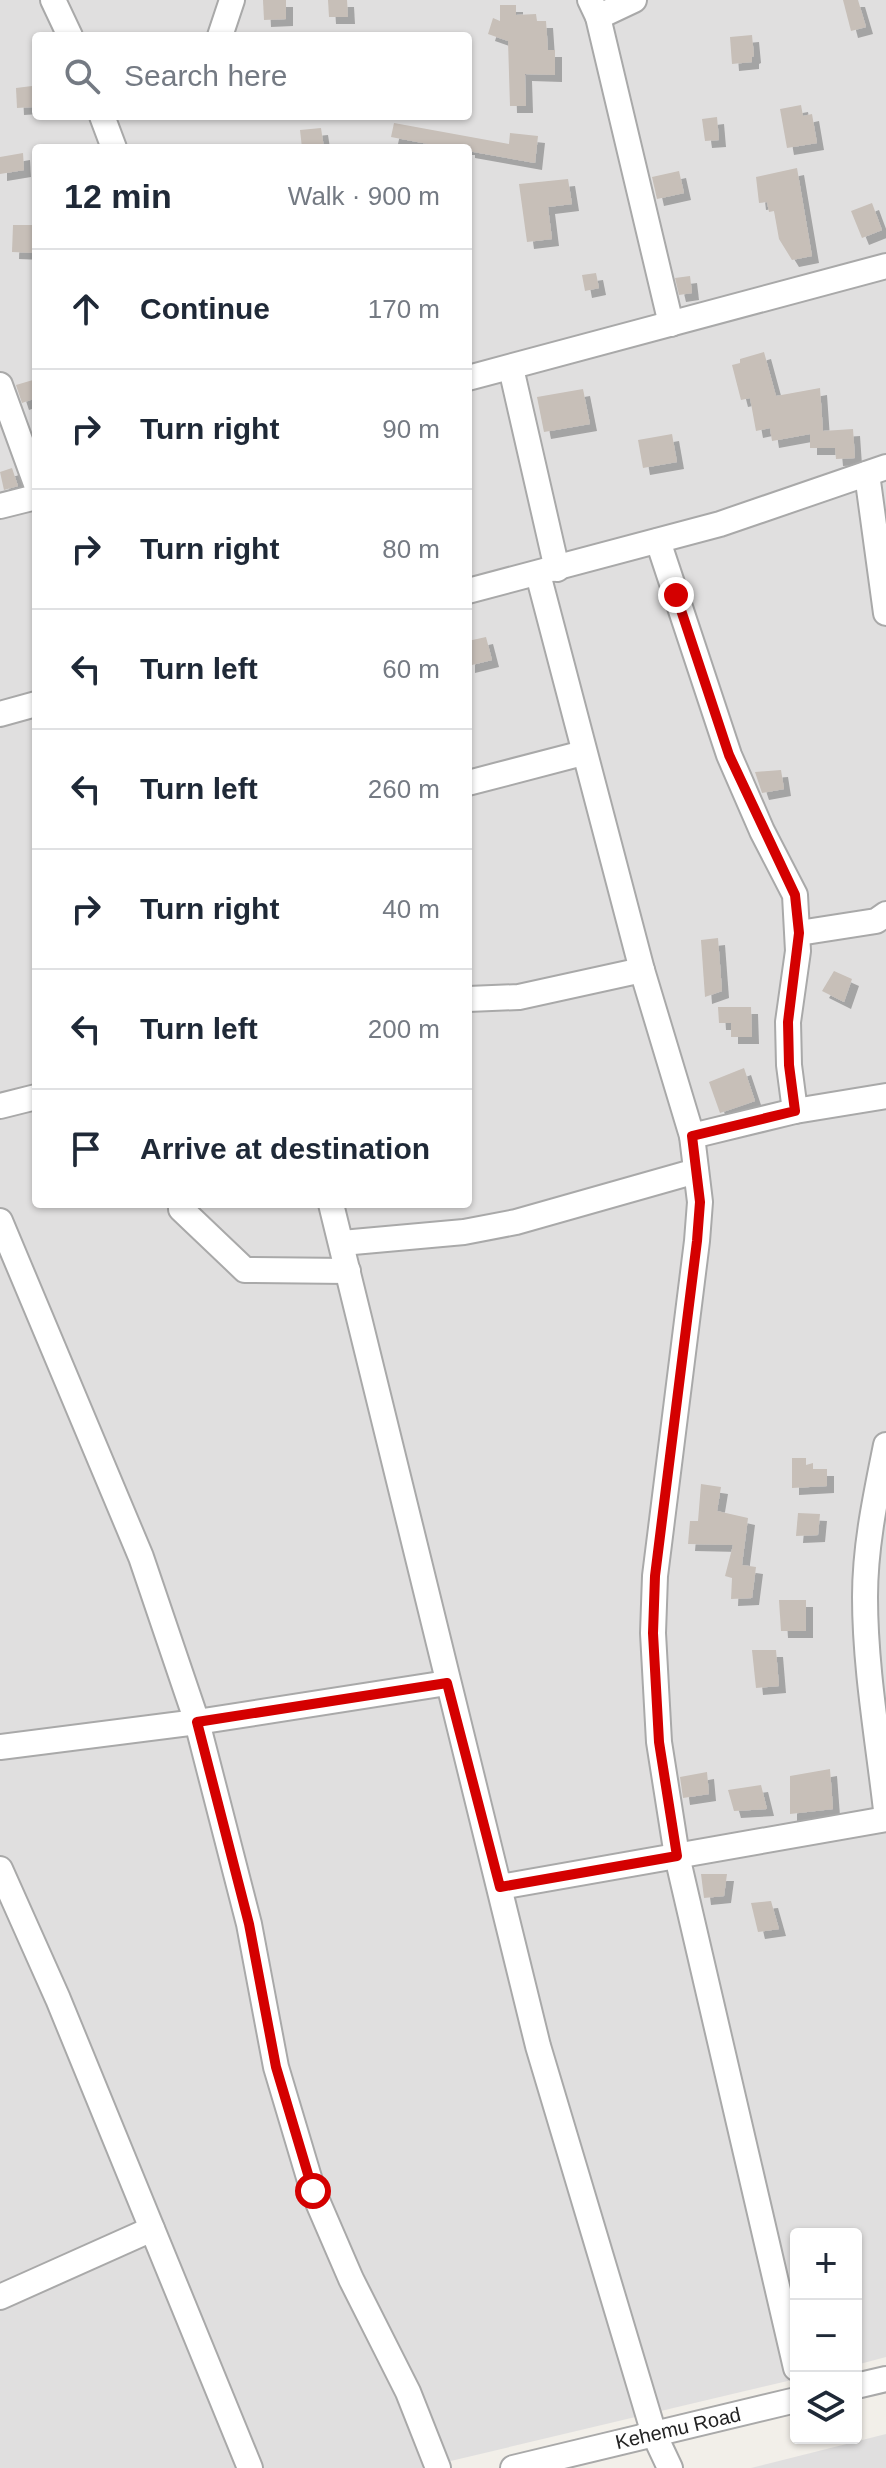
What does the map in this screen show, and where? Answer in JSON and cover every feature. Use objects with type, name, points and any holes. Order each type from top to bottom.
[{"type":"street","points":[[53,0],[68,32]]},
{"type":"street","points":[[221,32],[232,0]]},
{"type":"street","points":[[634,0],[594,9],[671,324]]},
{"type":"street","points":[[104,120],[112,144]]},
{"type":"street","points":[[472,377],[886,266]]},
{"type":"street","points":[[511,368],[583,753],[642,970],[692,1136],[700,1202],[697,1241],[655,1576],[653,1633],[659,1742],[677,1856],[790,2342]]},
{"type":"street","points":[[0,385],[32,473]]},
{"type":"street","points":[[472,590],[720,524],[877,470],[886,613]]},
{"type":"street","points":[[0,506],[32,498]]},
{"type":"street","points":[[658,541],[729,755],[795,895],[799,933],[788,1022],[795,1111]]},
{"type":"street","points":[[0,714],[32,705]]},
{"type":"street","points":[[472,782],[583,753]]},
{"type":"street","points":[[799,933],[876,921],[886,914]]},
{"type":"street","points":[[472,999],[519,997],[642,970]]},
{"type":"street","points":[[692,1136],[795,1111],[886,1096]]},
{"type":"street","points":[[0,1106],[32,1098]]},
{"type":"street","points":[[342,1243],[464,1232],[516,1222],[696,1171]]},
{"type":"street","points":[[332,1208],[538,2046],[654,2434],[670,2468]]},
{"type":"street","points":[[181,1209],[245,1270],[348,1271]]},
{"type":"street","points":[[0,1221],[141,1557],[197,1722],[249,1924],[276,2067],[313,2191],[351,2279],[408,2392],[438,2468]]},
{"type":"street","points":[[886,1445],[871,1521],[865,1594],[866,1636],[886,1810]]},
{"type":"street","points":[[0,1747],[197,1722],[447,1683]]},
{"type":"street","points":[[500,1887],[886,1819]]},
{"type":"street","points":[[0,1869],[58,1999],[250,2468]]},
{"type":"street","points":[[0,2297],[152,2229]]},
{"type":"street","points":[[862,2385],[886,2379]]},
{"type":"street","name":"Kehemu Road","points":[[513,2468],[790,2401]]},
{"type":"shaded area","points":[[0,0],[886,0],[886,2357],[862,2363],[862,2228],[790,2228],[790,2380],[421,2468],[0,2468]]},
{"type":"shaded area","points":[[886,2434],[886,2468],[751,2468],[846,2444],[862,2444],[862,2440]]},
{"type":"building","points":[[263,0],[286,0],[286,19],[264,20]]},
{"type":"building","points":[[328,0],[347,0],[348,17],[329,17]]},
{"type":"building","points":[[843,0],[858,0],[866,27],[851,31]]},
{"type":"building","points":[[500,5],[516,5],[516,15],[536,14],[537,21],[546,21],[548,50],[555,50],[555,75],[525,74],[526,106],[510,106],[508,41],[488,34],[493,18],[500,21]]},
{"type":"building","points":[[752,35],[752,62],[732,64],[730,37]]},
{"type":"building","points":[[32,86],[32,107],[17,108],[16,88]]},
{"type":"building","points":[[801,105],[803,116],[812,114],[817,143],[787,148],[780,109]]},
{"type":"building","points":[[717,117],[719,140],[705,141],[702,119]]},
{"type":"building","points":[[394,123],[509,144],[510,133],[538,136],[535,163],[472,152],[472,144],[428,144],[391,137]]},
{"type":"building","points":[[321,128],[323,144],[302,144],[300,130]]},
{"type":"building","points":[[23,153],[24,170],[0,174],[0,157]]},
{"type":"building","points":[[797,168],[812,256],[792,260],[779,239],[774,211],[769,212],[767,202],[759,203],[756,177]]},
{"type":"building","points":[[679,171],[684,193],[657,199],[652,177]]},
{"type":"building","points":[[568,179],[572,204],[548,207],[552,239],[527,242],[519,184]]},
{"type":"building","points":[[872,203],[882,230],[862,238],[851,211]]},
{"type":"building","points":[[13,225],[32,225],[32,253],[12,252]]},
{"type":"building","points":[[596,273],[599,288],[585,291],[582,275]]},
{"type":"building","points":[[690,276],[692,293],[679,295],[675,278]]},
{"type":"building","points":[[764,352],[776,396],[820,388],[823,431],[853,429],[855,458],[836,459],[835,448],[810,448],[810,434],[772,441],[770,428],[756,431],[750,398],[741,400],[732,365],[740,363],[740,359]]},
{"type":"building","points":[[32,380],[32,399],[22,403],[16,385]]},
{"type":"building","points":[[583,389],[590,424],[544,432],[537,397]]},
{"type":"building","points":[[672,434],[677,462],[643,468],[638,440]]},
{"type":"building","points":[[12,468],[18,486],[4,490],[0,472]]},
{"type":"building","points":[[486,637],[492,660],[472,665],[472,640]]},
{"type":"building","points":[[781,770],[784,789],[762,793],[755,772]]},
{"type":"building","points":[[718,938],[722,991],[705,997],[701,940]]},
{"type":"building","points":[[834,971],[852,979],[844,1002],[822,991]]},
{"type":"building","points":[[718,1007],[751,1007],[752,1037],[731,1037],[731,1023],[719,1023]]},
{"type":"building","points":[[744,1068],[755,1101],[720,1113],[709,1082]]},
{"type":"building","points":[[792,1458],[806,1458],[806,1465],[813,1463],[813,1469],[827,1469],[827,1486],[792,1488]]},
{"type":"building","points":[[701,1484],[721,1487],[717,1511],[748,1518],[742,1565],[756,1567],[752,1598],[731,1599],[732,1578],[725,1576],[733,1545],[688,1544],[690,1521],[698,1521]]},
{"type":"building","points":[[798,1513],[820,1514],[818,1535],[796,1536]]},
{"type":"building","points":[[779,1600],[806,1600],[806,1631],[781,1631]]},
{"type":"building","points":[[752,1650],[776,1650],[779,1686],[756,1688]]},
{"type":"building","points":[[830,1769],[833,1809],[790,1814],[790,1776]]},
{"type":"building","points":[[707,1772],[709,1794],[683,1798],[680,1777]]},
{"type":"building","points":[[761,1785],[767,1809],[734,1811],[728,1790]]},
{"type":"building","points":[[701,1874],[727,1874],[724,1896],[704,1898]]},
{"type":"building","points":[[771,1901],[779,1929],[758,1932],[751,1903]]},
{"type":"route","points":[[313,2191],[276,2067],[249,1924],[197,1722],[447,1683],[500,1887],[677,1856],[659,1742],[653,1633],[655,1576],[697,1241],[700,1202],[692,1136],[795,1111],[788,1022],[799,933],[798,907],[792,886],[762,831],[729,755],[676,595]]}]
